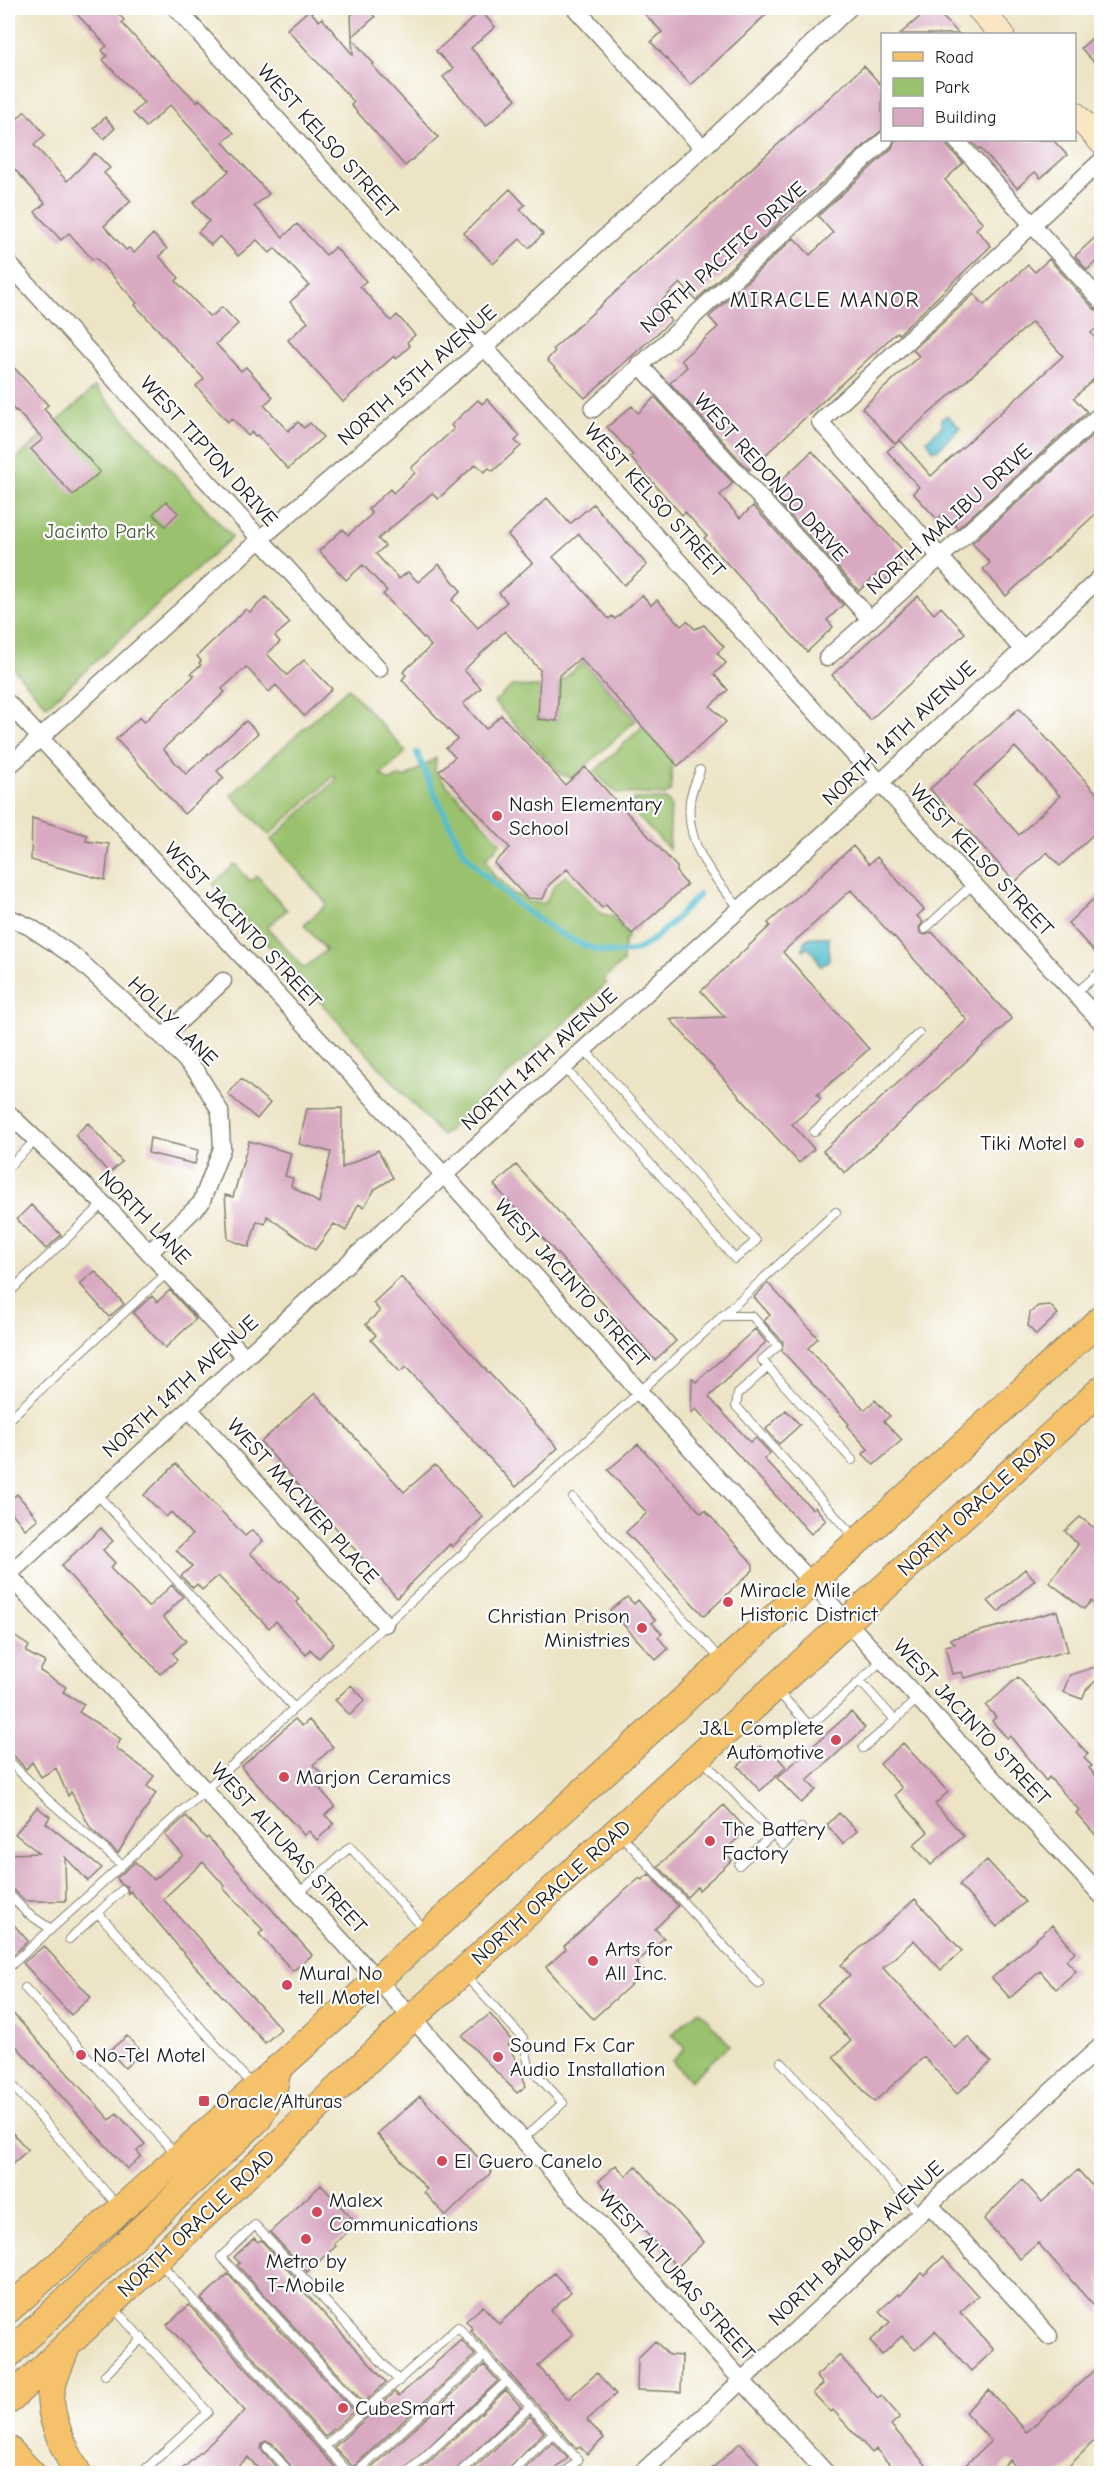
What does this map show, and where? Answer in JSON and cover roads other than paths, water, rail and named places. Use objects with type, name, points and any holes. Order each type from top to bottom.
[{"type":"main road","points":[[8,2310],[378,1979],[1101,1318]]},
{"type":"main road","name":"NORTH ORACLE ROAD","points":[[8,2401],[412,2018],[1101,1389]]},
{"type":"main road","points":[[8,2355],[258,2119],[272,2094],[279,2067]]},
{"type":"main road","points":[[68,2344],[53,2384],[50,2402],[58,2432],[78,2474]]},
{"type":"main road","points":[[8,2449],[32,2474]]},
{"type":"street","name":"WEST KELSO STREET","points":[[176,8],[1101,1023]]},
{"type":"street","points":[[575,8],[703,148]]},
{"type":"street","name":"NORTH 15TH AVENUE","points":[[8,767],[260,540],[486,346],[703,148],[849,8]]},
{"type":"street","points":[[978,8],[1001,33]]},
{"type":"street","points":[[1076,115],[1101,143]]},
{"type":"street","name":"NORTH PACIFIC DRIVE","points":[[593,409],[639,364],[884,141]]},
{"type":"street","points":[[957,141],[1101,302]]},
{"type":"street","points":[[1022,649],[820,422],[1101,160]]},
{"type":"street","name":"WEST TIPTON DRIVE","points":[[8,263],[379,669]]},
{"type":"street","name":"WEST REDONDO DRIVE","points":[[639,364],[870,620]]},
{"type":"street","name":"NORTH MALIBU DRIVE","points":[[827,658],[1101,413]]},
{"type":"street","name":"NORTH 14TH AVENUE","points":[[8,1574],[444,1175],[880,783],[1101,576]]},
{"type":"street","name":"WEST JACINTO STREET","points":[[8,703],[444,1175],[812,1584],[1101,1896]]},
{"type":"street","name":"HOLLY LANE","points":[[8,917],[30,927],[75,957],[163,1036],[197,1072],[220,1111],[222,1148],[201,1203],[150,1252]]},
{"type":"street","points":[[163,1036],[223,981]]},
{"type":"street","name":"NORTH LANE","points":[[8,1113],[150,1252],[245,1357]]},
{"type":"street","name":"WEST MACIVER PLACE","points":[[189,1409],[385,1624]]},
{"type":"street","name":"WEST ALTURAS STREET","points":[[8,1574],[827,2474]]},
{"type":"street","name":"NORTH BALBOA AVENUE","points":[[640,2474],[743,2381],[1101,2044]]},
{"type":"street","points":[[924,2209],[1049,2336]]},
{"type":"lane","points":[[700,770],[690,799],[690,817],[696,849],[710,872],[740,909]]},
{"type":"lane","points":[[925,929],[973,884]]},
{"type":"lane","points":[[1075,994],[1101,971]]},
{"type":"lane","points":[[814,1132],[919,1034]]},
{"type":"lane","points":[[564,1067],[735,1259],[756,1241],[584,1049]]},
{"type":"lane","points":[[8,1167],[36,1140]]},
{"type":"lane","points":[[8,1294],[103,1204]]},
{"type":"lane","points":[[8,1967],[206,1790],[836,1212]]},
{"type":"lane","points":[[8,1420],[168,1272]]},
{"type":"lane","points":[[722,1316],[752,1316],[778,1346],[762,1360],[852,1460]]},
{"type":"lane","points":[[768,1367],[738,1394],[736,1406],[858,1541]]},
{"type":"lane","points":[[96,1493],[294,1708]]},
{"type":"lane","points":[[573,1498],[724,1664]]},
{"type":"lane","points":[[775,1689],[810,1726],[883,1659]]},
{"type":"lane","points":[[860,1681],[895,1720]]},
{"type":"lane","points":[[863,1748],[918,1698]]},
{"type":"lane","points":[[700,1756],[783,1845],[801,1828]]},
{"type":"lane","points":[[8,1760],[46,1798],[122,1865]]},
{"type":"lane","points":[[618,1831],[759,1984]]},
{"type":"lane","points":[[739,1865],[772,1834]]},
{"type":"lane","points":[[299,1893],[350,1847],[428,1933]]},
{"type":"lane","points":[[69,1939],[122,1890]]},
{"type":"lane","points":[[8,1893],[27,1913],[51,1929]]},
{"type":"lane","points":[[98,1913],[255,2088]]},
{"type":"lane","points":[[463,1972],[524,2038],[529,2066],[563,2103],[523,2139]]},
{"type":"lane","points":[[25,1988],[178,2157]]},
{"type":"lane","points":[[781,2062],[924,2209]]},
{"type":"lane","points":[[8,2080],[121,2208]]},
{"type":"lane","points":[[364,2412],[221,2257],[255,2225],[399,2380]]},
{"type":"lane","points":[[157,2260],[350,2474]]},
{"type":"lane","points":[[111,2304],[208,2412],[140,2474]]},
{"type":"lane","points":[[325,2446],[458,2327],[578,2460],[564,2474]]},
{"type":"lane","points":[[105,2375],[142,2338]]},
{"type":"lane","points":[[355,2474],[484,2356]]},
{"type":"lane","points":[[406,2474],[507,2381]]},
{"type":"lane","points":[[458,2474],[530,2407]]},
{"type":"lane","points":[[509,2474],[554,2433]]},
{"type":"lane","points":[[267,2447],[291,2474]]},
{"type":"water","points":[[947,415],[960,428],[937,450],[933,450],[927,440],[942,426],[941,419]]},
{"type":"water","points":[[811,937],[829,937],[829,960],[822,966],[815,954],[808,948],[803,950],[804,941]]},
{"type":"waterway","points":[[417,753],[465,853],[496,886],[541,921],[566,936],[590,947],[613,953],[633,951],[650,942],[699,895]]},
{"type":"place","name":"Nash Elementary School","points":[[497,816]]},
{"type":"place","name":"Tiki Motel","points":[[1079,1143]]},
{"type":"place","name":"Miracle Mile Historic District","points":[[728,1602]]},
{"type":"place","name":"Christian Prison Ministries","points":[[642,1628]]},
{"type":"place","name":"J&L Complete Automotive","points":[[836,1740]]},
{"type":"place","name":"Marjon Ceramics","points":[[284,1777]]},
{"type":"place","name":"The Battery Factory","points":[[710,1841]]},
{"type":"place","name":"Arts for All Inc.","points":[[593,1961]]},
{"type":"place","name":"Mural No tell Motel","points":[[287,1985]]},
{"type":"place","name":"No-Tel Motel","points":[[81,2055]]},
{"type":"place","name":"Sound Fx Car Audio Installation","points":[[498,2057]]},
{"type":"place","name":"Oracle/Alturas","points":[[204,2101]]},
{"type":"place","name":"El Guero Canelo","points":[[442,2161]]},
{"type":"place","name":"Malex Communications","points":[[317,2212]]},
{"type":"place","name":"Metro by T-Mobile","points":[[306,2239]]},
{"type":"place","name":"CubeSmart","points":[[343,2408]]},
{"type":"district","name":"MIRACLE MANOR","points":[[825,300]]},
{"type":"park label","name":"Jacinto Park","points":[[100,531]]}]
